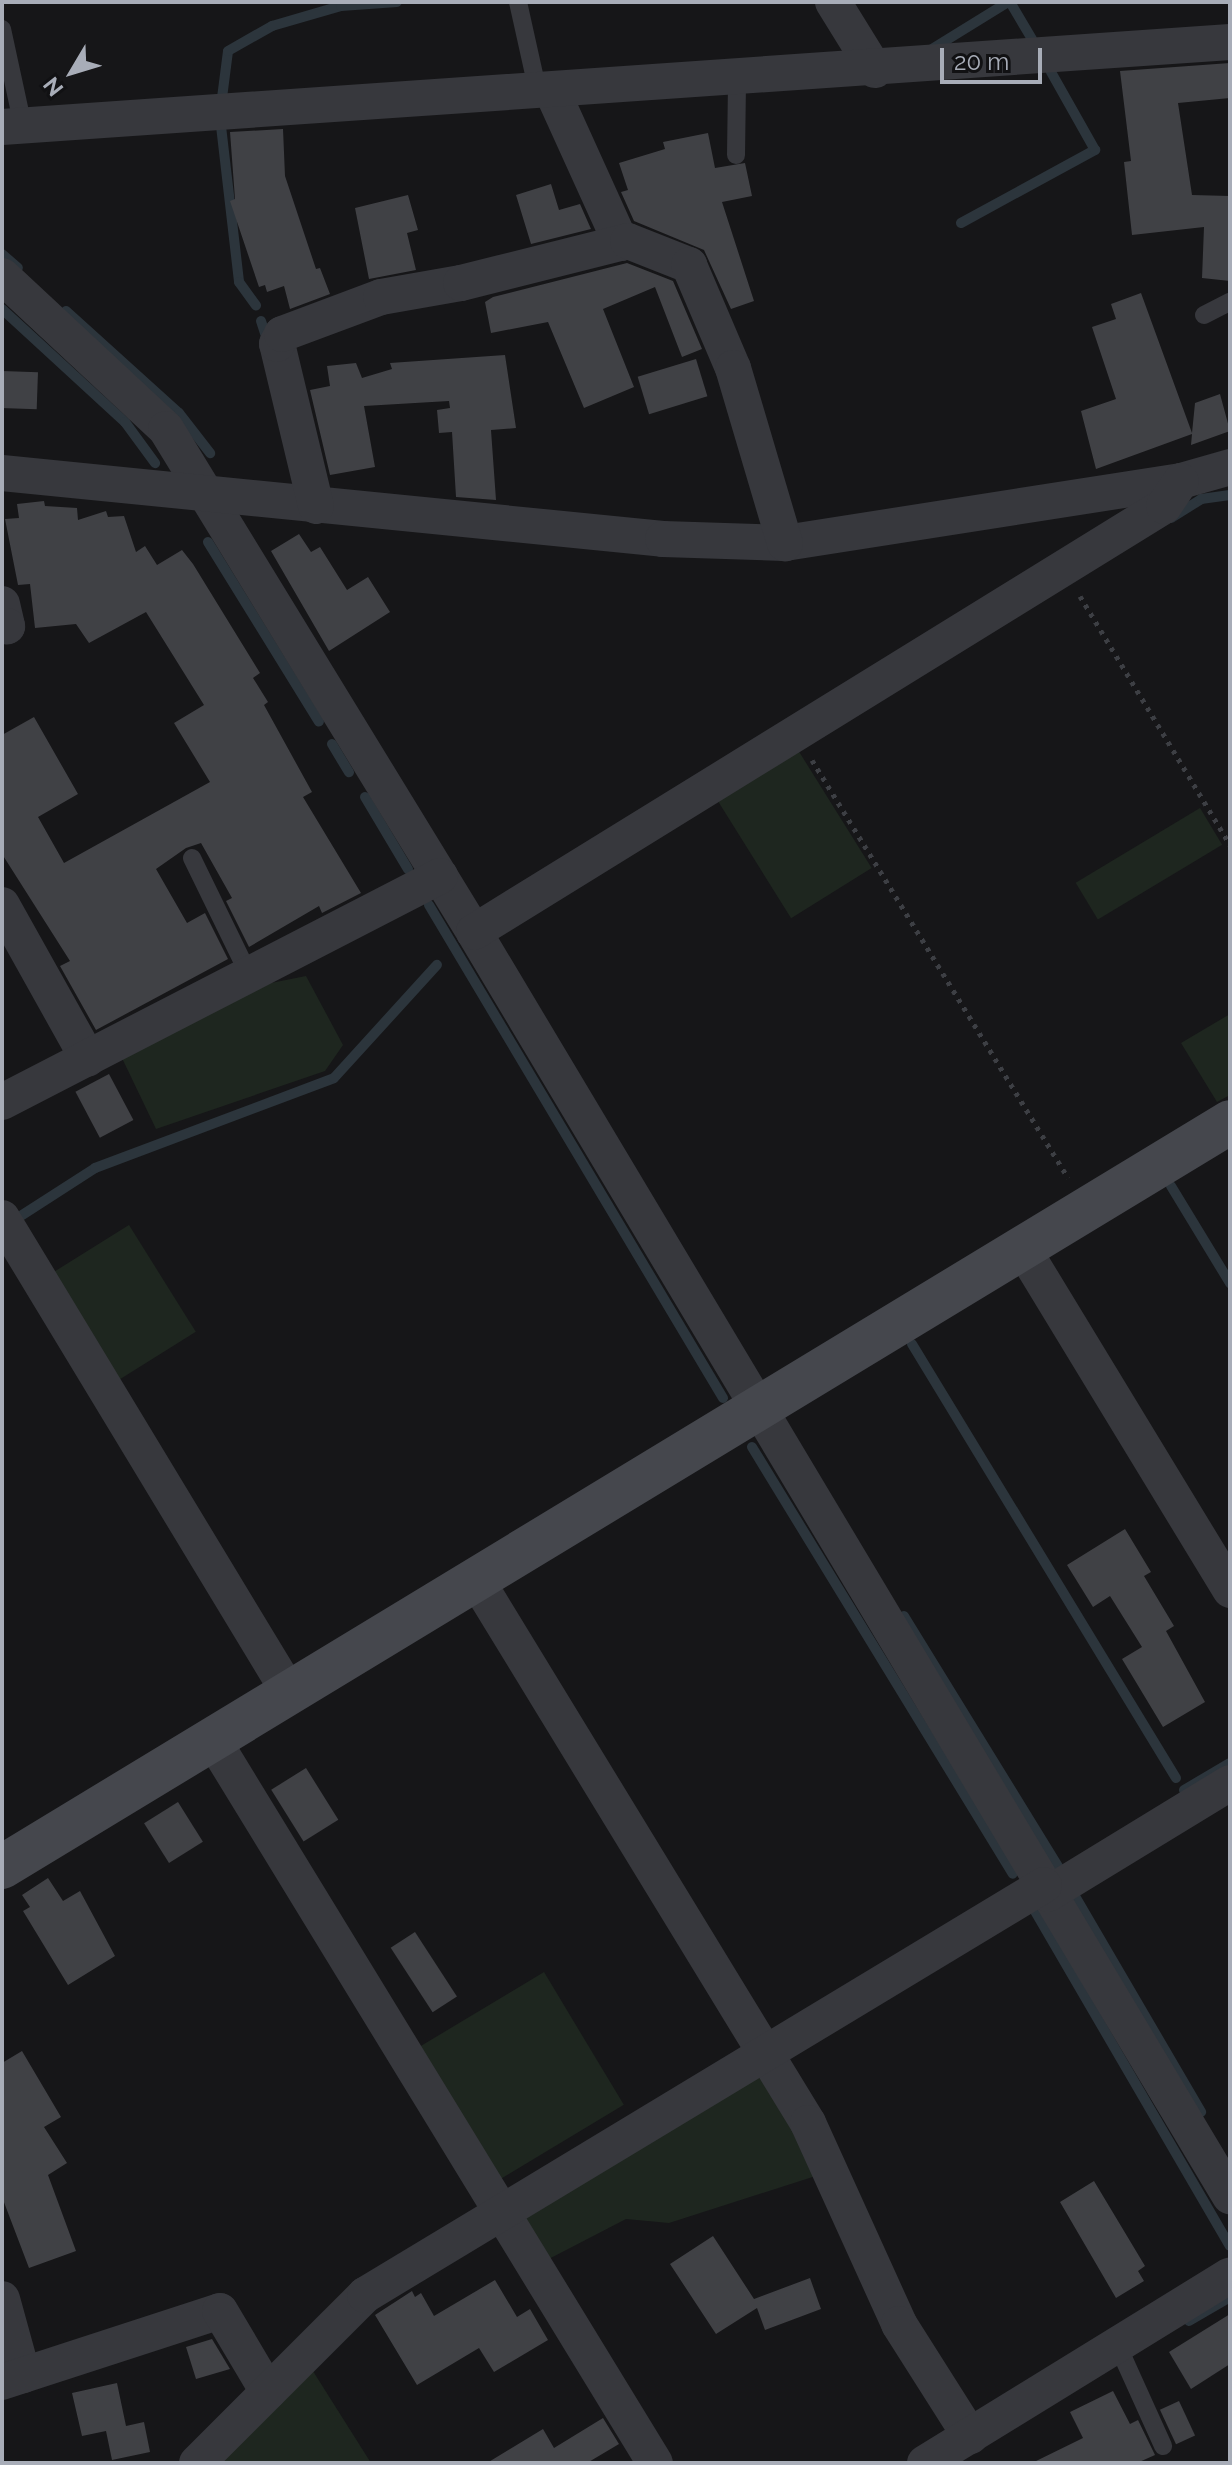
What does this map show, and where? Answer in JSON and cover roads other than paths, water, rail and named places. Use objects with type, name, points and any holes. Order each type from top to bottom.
[{"type":"street","points":[[833,2],[875,70]]},
{"type":"street","points":[[12,126],[875,70],[1230,42]]},
{"type":"street","points":[[545,91],[621,243]]},
{"type":"street","points":[[316,506],[277,344],[282,334],[381,297],[461,283],[628,241],[689,265],[733,368],[785,543]]},
{"type":"street","points":[[2,276],[166,429],[474,932],[1230,2196]]},
{"type":"street","points":[[2,473],[206,496],[663,539],[785,543],[1181,481],[1230,467]]},
{"type":"street","points":[[474,932],[1164,506],[1181,481]]},
{"type":"street","points":[[2,604],[7,626],[2,626]]},
{"type":"street","points":[[2,1102],[250,977],[440,876]]},
{"type":"street","points":[[2,905],[88,1059]]},
{"type":"street","points":[[2,1867],[759,1411],[1230,1122]]},
{"type":"street","points":[[2,1218],[290,1694]]},
{"type":"street","points":[[1023,1249],[1230,1590]]},
{"type":"street","points":[[477,1581],[763,2055],[808,2123],[899,2324],[970,2436]]},
{"type":"street","points":[[213,1740],[655,2463]]},
{"type":"street","points":[[197,2463],[365,2295],[763,2055],[1230,1783]]},
{"type":"street","points":[[925,2463],[1230,2275]]},
{"type":"street","points":[[2,2299],[13,2378],[220,2311],[268,2392]]},
{"type":"lane","points":[[518,2],[545,91]]},
{"type":"lane","points":[[2,29],[12,126]]},
{"type":"lane","points":[[736,155],[737,79]]},
{"type":"lane","points":[[1204,315],[1230,302]]},
{"type":"lane","points":[[192,858],[250,977]]},
{"type":"lane","points":[[1117,2344],[1163,2446]]},
{"type":"waterway","points":[[222,98],[228,51],[272,26],[341,6],[397,2]]},
{"type":"waterway","points":[[932,49],[1008,2]]},
{"type":"waterway","points":[[1010,2],[1032,39]]},
{"type":"waterway","points":[[961,223],[1095,150],[1051,72]]},
{"type":"waterway","points":[[221,126],[239,282],[256,305]]},
{"type":"waterway","points":[[2,254],[18,268]]},
{"type":"waterway","points":[[2,309],[125,422],[155,463]]},
{"type":"waterway","points":[[66,311],[179,413],[210,453]]},
{"type":"waterway","points":[[261,321],[267,339]]},
{"type":"waterway","points":[[1171,518],[1201,499],[1230,495]]},
{"type":"waterway","points":[[208,542],[319,722]]},
{"type":"waterway","points":[[332,744],[349,772]]},
{"type":"waterway","points":[[365,797],[408,869]]},
{"type":"waterway","points":[[429,905],[723,1398]]},
{"type":"waterway","points":[[16,1219],[95,1168],[334,1078],[437,965]]},
{"type":"waterway","points":[[1171,1186],[1230,1283]]},
{"type":"waterway","points":[[912,1344],[1176,1778]]},
{"type":"waterway","points":[[752,1447],[1013,1874]]},
{"type":"waterway","points":[[904,1616],[1060,1870]]},
{"type":"waterway","points":[[1184,1790],[1230,1763]]},
{"type":"waterway","points":[[1072,1891],[1201,2112]]},
{"type":"waterway","points":[[1032,1906],[1230,2246]]},
{"type":"waterway","points":[[1189,2321],[1230,2297]]}]
